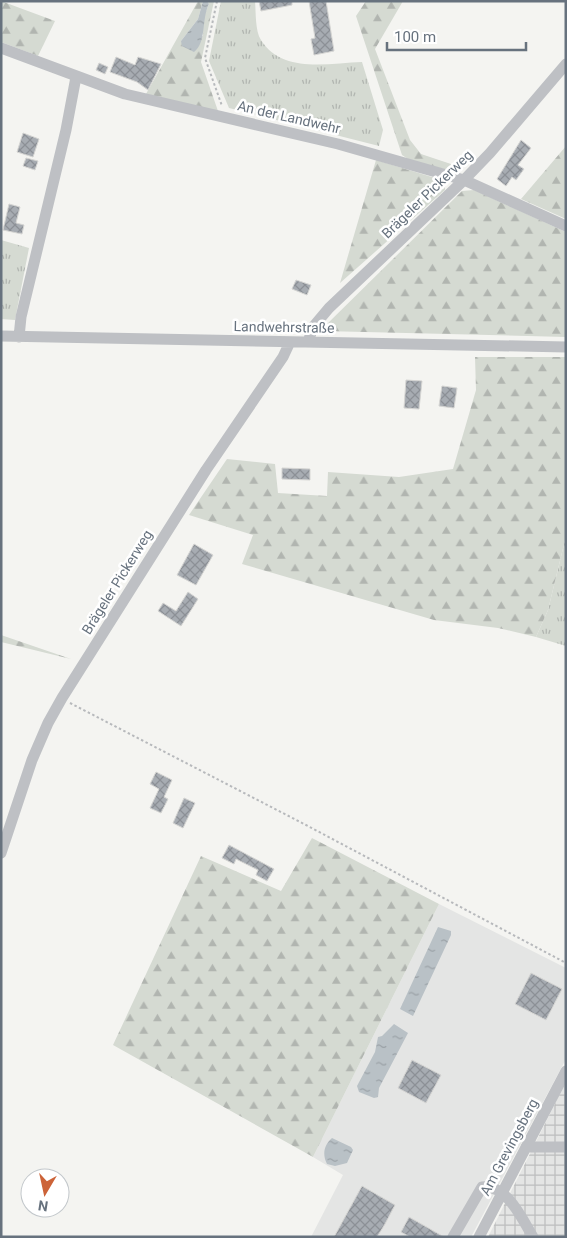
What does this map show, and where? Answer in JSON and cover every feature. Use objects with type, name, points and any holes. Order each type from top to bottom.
[{"type":"street","name":"An der Landwehr","points":[[1,48],[125,94],[338,144],[464,180],[566,226]]},
{"type":"street","name":"Brägeler Pickerweg","points":[[308,342],[314,327],[329,308],[464,180],[490,153],[566,64]]},
{"type":"street","points":[[19,336],[21,317],[66,130],[76,77]]},
{"type":"street","name":"Landwehrstraße","points":[[1,336],[566,347]]},
{"type":"street","name":"Brägeler Pickerweg","points":[[1,853],[32,760],[48,723],[62,698],[206,470],[283,357],[290,342]]},
{"type":"street","name":"Am Grevingsberg","points":[[479,1237],[566,1071]]},
{"type":"street","points":[[526,1147],[562,1148]]},
{"type":"street","points":[[454,1237],[482,1187],[489,1186],[510,1200],[533,1237]]},
{"type":"path","points":[[217,1],[205,58],[226,117]]},
{"type":"path","points":[[62,698],[306,825],[566,964]]},
{"type":"shaded area","points":[[439,904],[566,968],[566,1059],[471,1237],[311,1237],[343,1175],[313,1157]]},
{"type":"shaded area","points":[[566,1082],[566,1237],[488,1237]]},
{"type":"green space","points":[[1,1],[55,21],[38,56],[1,42]]},
{"type":"green space","points":[[198,1],[203,1],[198,19],[181,41],[203,36],[203,18],[209,4],[207,1],[214,1],[201,62],[218,111],[146,94]]},
{"type":"green space","points":[[221,1],[255,1],[259,36],[270,51],[281,58],[307,64],[362,62],[383,130],[379,146],[229,108],[209,61]]},
{"type":"green space","points":[[366,1],[403,1],[375,49],[410,140],[421,154],[460,167],[452,171],[411,161],[402,155],[356,16]]},
{"type":"green space","points":[[566,146],[566,219],[521,199]]},
{"type":"green space","points":[[376,160],[445,181],[445,190],[340,283]]},
{"type":"green space","points":[[474,190],[566,232],[566,337],[323,331],[325,326],[462,191]]},
{"type":"green space","points":[[1,240],[29,248],[15,320],[1,319]]},
{"type":"green space","points":[[475,357],[566,357],[566,536],[548,610],[536,637],[498,628],[434,620],[242,564],[253,535],[189,515],[227,459],[275,464],[278,493],[327,496],[328,472],[399,477],[453,469],[476,390]]},
{"type":"green space","points":[[566,536],[566,646],[536,637],[548,610]]},
{"type":"green space","points":[[1,635],[71,659],[1,642]]},
{"type":"green space","points":[[312,838],[439,904],[313,1157],[113,1045],[201,856],[281,891]]},
{"type":"water","points":[[203,1],[207,1],[209,4],[201,43],[194,52],[182,46],[181,41],[198,19]]},
{"type":"water","points":[[438,927],[451,931],[451,935],[413,1016],[400,1009]]},
{"type":"water","points":[[394,1024],[408,1033],[379,1088],[378,1097],[374,1098],[359,1092],[357,1086],[375,1052],[378,1037],[382,1036]]},
{"type":"water","points":[[332,1138],[351,1147],[353,1150],[347,1163],[335,1166],[327,1164],[325,1150]]},
{"type":"building","points":[[259,1],[292,1],[292,5],[261,11]]},
{"type":"building","points":[[309,1],[326,1],[334,51],[314,55],[311,39],[315,38]]},
{"type":"building","points":[[116,57],[135,65],[138,57],[161,64],[148,90],[137,82],[110,72]]},
{"type":"building","points":[[99,63],[108,67],[105,74],[96,70]]},
{"type":"building","points":[[23,133],[39,139],[33,157],[17,152]]},
{"type":"building","points":[[521,140],[531,148],[518,165],[524,169],[516,180],[512,177],[506,186],[497,179]]},
{"type":"building","points":[[26,158],[38,161],[35,170],[23,166]]},
{"type":"building","points":[[9,204],[20,207],[16,223],[24,225],[22,234],[3,230]]},
{"type":"building","points":[[296,280],[311,285],[307,295],[292,289]]},
{"type":"building","points":[[406,380],[422,381],[419,409],[404,408]]},
{"type":"building","points":[[442,386],[457,388],[454,408],[439,406]]},
{"type":"building","points":[[282,468],[310,469],[310,480],[282,479]]},
{"type":"building","points":[[194,544],[213,555],[196,585],[177,575]]},
{"type":"building","points":[[188,592],[198,599],[181,626],[158,611],[163,603],[176,611]]},
{"type":"building","points":[[156,772],[172,780],[164,797],[168,799],[161,813],[150,808],[159,789],[150,784]]},
{"type":"building","points":[[184,798],[195,803],[183,828],[173,823]]},
{"type":"building","points":[[229,845],[274,869],[267,881],[256,875],[258,870],[236,859],[234,864],[222,858]]},
{"type":"building","points":[[531,973],[562,989],[546,1020],[515,1004]]},
{"type":"building","points":[[412,1060],[441,1075],[426,1103],[398,1088]]},
{"type":"building","points":[[362,1186],[395,1205],[385,1224],[377,1237],[334,1237]]},
{"type":"building","points":[[409,1217],[444,1237],[410,1237],[401,1232]]}]
